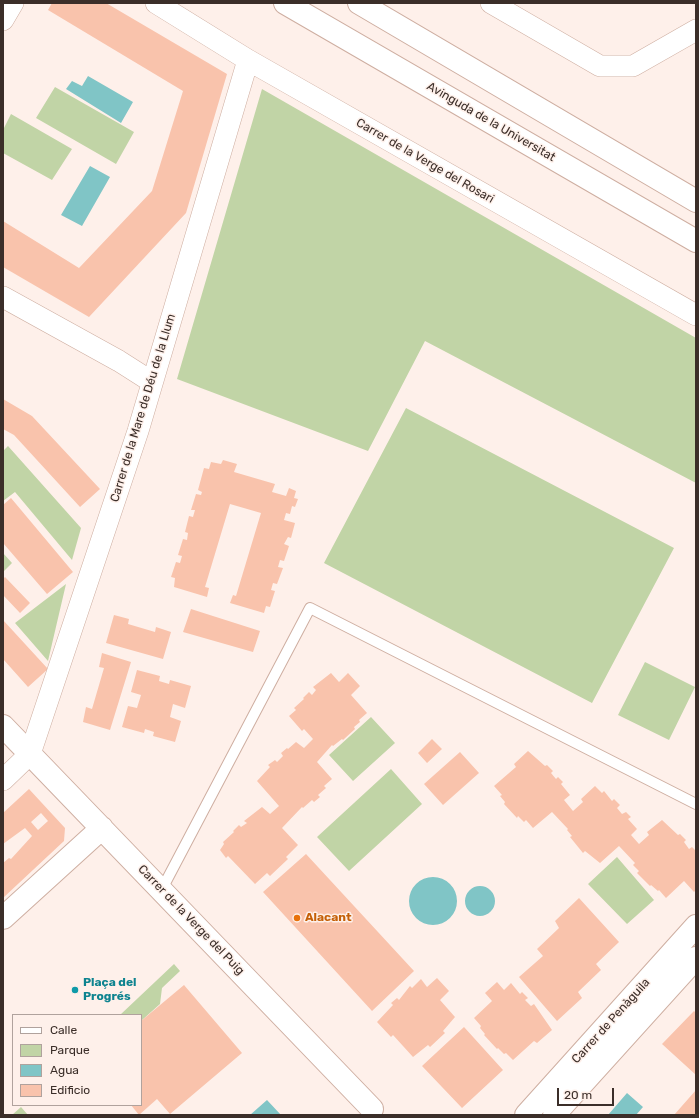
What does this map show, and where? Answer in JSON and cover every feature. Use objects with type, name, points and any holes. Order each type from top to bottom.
[{"type":"street","points":[[3,20],[13,3]]},
{"type":"street","name":"Carrer de la Verge del Rosari","points":[[156,3],[248,60],[696,315]]},
{"type":"street","name":"Avinguda de la Universitat","points":[[285,3],[696,241]]},
{"type":"street","points":[[360,3],[696,201]]},
{"type":"street","points":[[491,3],[600,66],[633,66],[695,33]]},
{"type":"street","name":"Carrer de la Mare de Déu de la Llum","points":[[30,754],[138,431],[248,60]]},
{"type":"street","points":[[3,297],[119,361],[152,382]]},
{"type":"street","name":"Carrer de la Verge del Puig","points":[[3,726],[162,889],[375,1112]]},
{"type":"street","points":[[3,780],[30,754]]},
{"type":"street","points":[[3,918],[102,828]]},
{"type":"street","name":"Carrer de Penàguila","points":[[526,1115],[696,926]]},
{"type":"street","name":"Carrer de Penàguila","points":[[554,1115],[696,958]]},
{"type":"lane","points":[[162,889],[310,608],[696,804]]},
{"type":"green space","points":[[55,87],[134,132],[116,164],[36,118]]},
{"type":"green space","points":[[262,89],[696,338],[696,483],[425,341],[368,451],[177,379]]},
{"type":"green space","points":[[11,114],[72,149],[52,180],[3,153],[3,130]]},
{"type":"green space","points":[[406,408],[674,548],[592,703],[324,563]]},
{"type":"green space","points":[[8,446],[81,528],[72,560],[15,492],[3,501],[3,451]]},
{"type":"green space","points":[[3,553],[12,563],[3,572]]},
{"type":"green space","points":[[66,584],[48,661],[15,623]]},
{"type":"green space","points":[[645,662],[695,687],[669,740],[618,715]]},
{"type":"green space","points":[[371,717],[395,743],[353,781],[329,755]]},
{"type":"green space","points":[[391,769],[422,804],[349,871],[317,837]]},
{"type":"green space","points":[[617,857],[654,900],[627,924],[588,884]]},
{"type":"green space","points":[[174,964],[180,971],[162,988],[160,1004],[142,1020],[142,1014],[121,1014]]},
{"type":"green space","points":[[21,1107],[28,1115],[12,1115]]},
{"type":"water","points":[[88,76],[133,102],[121,123],[66,89],[72,81],[82,86]]},
{"type":"water","points":[[90,166],[110,177],[82,226],[61,215]]},
{"type":"water","points":[[428,877],[438,877],[447,881],[453,887],[457,896],[457,906],[453,915],[447,921],[438,925],[428,925],[419,921],[413,915],[409,906],[409,896],[413,887],[419,881]]},
{"type":"water","points":[[480,886],[491,890],[495,901],[491,912],[480,916],[469,912],[465,901],[469,890]]},
{"type":"water","points":[[627,1093],[643,1107],[636,1115],[608,1115]]},
{"type":"water","points":[[267,1100],[281,1115],[250,1115]]},
{"type":"building","points":[[52,3],[106,3],[227,74],[186,213],[89,317],[3,267],[3,221],[79,268],[152,191],[183,91],[48,10]]},
{"type":"building","points":[[3,399],[32,416],[100,489],[80,507],[14,435],[3,429]]},
{"type":"building","points":[[223,460],[237,464],[234,472],[275,484],[272,492],[286,496],[289,488],[296,491],[294,498],[298,499],[295,507],[292,506],[290,514],[286,513],[284,520],[295,523],[291,538],[288,537],[284,544],[289,546],[284,561],[280,560],[278,567],[283,568],[277,584],[273,583],[271,590],[275,591],[270,607],[266,606],[264,613],[230,603],[233,595],[236,596],[261,513],[230,504],[205,587],[209,588],[207,597],[174,587],[175,578],[171,577],[176,562],[180,563],[182,556],[178,555],[183,539],[187,540],[188,533],[185,532],[189,516],[193,517],[195,510],[191,510],[196,494],[201,495],[202,492],[198,490],[204,468],[209,469],[211,462],[221,464]]},
{"type":"building","points":[[11,498],[73,572],[47,594],[3,543],[3,505]]},
{"type":"building","points":[[5,577],[30,603],[20,613],[3,595],[3,579]]},
{"type":"building","points":[[191,609],[260,631],[253,652],[183,632]]},
{"type":"building","points":[[114,615],[129,619],[128,624],[155,632],[156,627],[171,632],[163,659],[106,643]]},
{"type":"building","points":[[3,620],[48,669],[28,687],[3,659]]},
{"type":"building","points":[[102,653],[131,662],[110,730],[83,722],[86,707],[92,709],[104,668],[99,667]]},
{"type":"building","points":[[137,670],[160,676],[159,681],[169,684],[170,680],[191,686],[185,708],[173,704],[170,717],[181,721],[175,742],[153,736],[154,732],[145,729],[144,733],[122,727],[128,706],[137,708],[141,695],[131,692]]},
{"type":"building","points":[[331,673],[339,682],[348,673],[360,686],[351,695],[367,713],[359,720],[360,722],[354,727],[355,729],[343,740],[342,739],[333,746],[332,745],[317,762],[332,779],[324,786],[326,788],[318,795],[320,797],[314,802],[312,800],[303,808],[302,807],[282,828],[298,845],[286,857],[288,859],[270,876],[267,873],[255,884],[228,856],[226,858],[220,850],[224,844],[223,842],[234,832],[233,831],[239,825],[241,827],[247,823],[244,821],[262,807],[270,814],[279,806],[257,781],[270,767],[268,765],[275,760],[277,762],[283,756],[281,753],[287,748],[288,749],[296,742],[304,748],[313,739],[304,729],[302,731],[289,716],[296,710],[294,708],[309,692],[312,695],[316,690],[313,687]]},
{"type":"building","points":[[432,739],[442,749],[427,763],[418,753]]},
{"type":"building","points":[[528,751],[553,771],[551,773],[556,779],[558,777],[563,782],[561,784],[570,795],[564,800],[573,811],[583,802],[581,799],[595,786],[602,793],[604,791],[612,801],[614,799],[620,805],[617,808],[622,814],[626,812],[631,817],[628,819],[637,829],[631,835],[639,844],[649,835],[647,832],[662,820],[678,835],[680,834],[686,840],[684,842],[689,849],[692,847],[696,851],[696,890],[694,892],[684,881],[666,898],[659,890],[658,891],[651,885],[650,886],[637,873],[639,871],[633,865],[635,863],[619,846],[600,863],[585,851],[583,853],[570,837],[572,836],[567,830],[568,829],[552,812],[533,828],[526,820],[524,822],[518,816],[517,818],[504,804],[505,802],[500,796],[502,795],[494,786],[516,767],[514,764]]},
{"type":"building","points":[[460,752],[479,773],[443,805],[424,784]]},
{"type":"building","points":[[29,789],[65,828],[64,841],[3,898],[3,863],[9,858],[11,859],[32,836],[25,828],[3,844],[3,813]],"holes":[[[41,813],[48,821],[38,830],[31,822]]]},
{"type":"building","points":[[306,854],[414,971],[372,1011],[263,892]]},
{"type":"building","points":[[579,898],[619,942],[596,964],[601,970],[578,992],[582,998],[557,1021],[519,977],[543,956],[537,949],[559,928],[555,921]]},
{"type":"building","points":[[437,978],[449,991],[440,1000],[455,1017],[443,1031],[445,1033],[430,1047],[428,1045],[413,1057],[393,1035],[391,1037],[377,1022],[393,1005],[391,1003],[397,998],[399,1000],[410,986],[412,988],[421,979],[427,987]]},
{"type":"building","points":[[497,982],[504,990],[511,983],[520,994],[522,992],[528,998],[525,1000],[531,1006],[534,1004],[552,1030],[537,1043],[534,1041],[513,1060],[506,1053],[504,1054],[498,1048],[497,1049],[484,1035],[485,1034],[480,1028],[481,1026],[474,1018],[492,1001],[485,993]]},
{"type":"building","points":[[184,985],[242,1053],[170,1114],[157,1099],[139,1115],[132,1106],[142,1106],[142,1020]]},
{"type":"building","points":[[694,1011],[696,1013],[696,1075],[662,1044]]},
{"type":"building","points":[[464,1027],[503,1070],[462,1108],[422,1066]]},
{"type":"building","points":[[696,1090],[696,1115],[674,1115]]},
{"type":"place","name":"Alacant","points":[[297,918]]},
{"type":"place","name":"Plaça del Progrés","points":[[75,990]]}]
